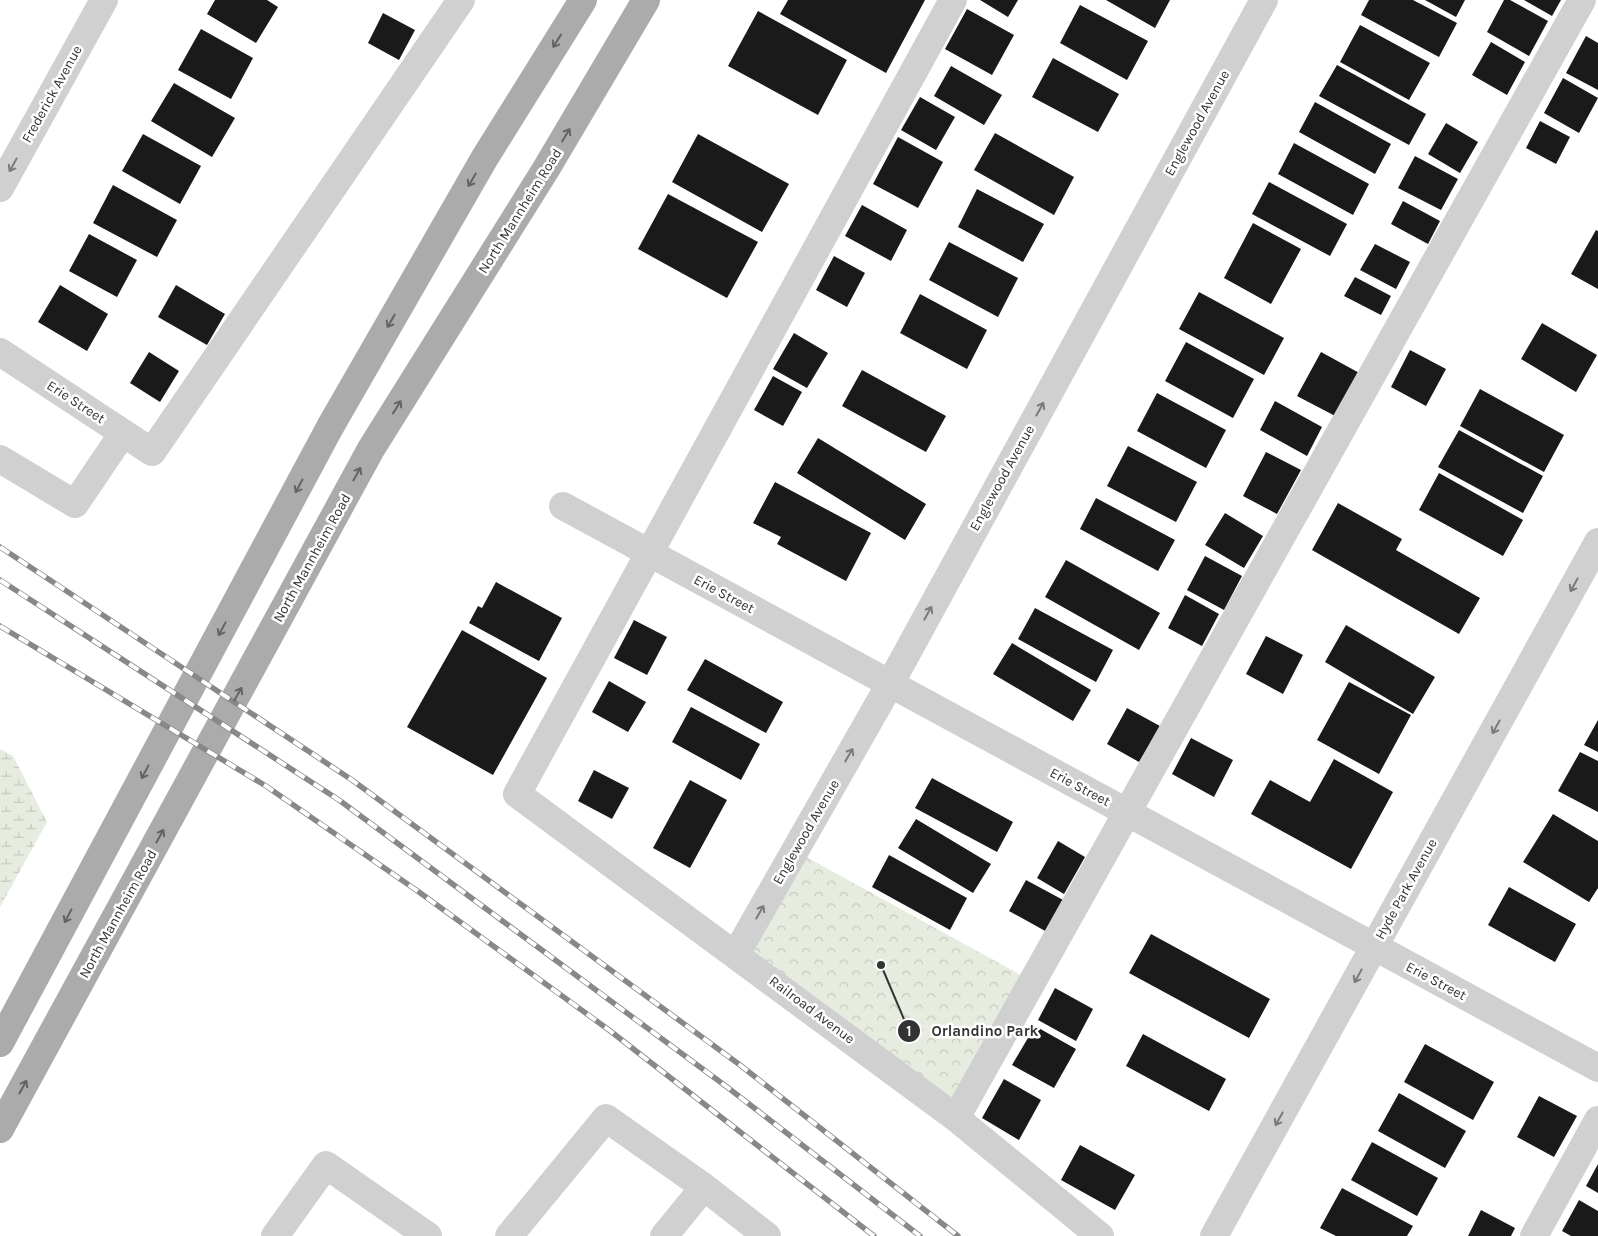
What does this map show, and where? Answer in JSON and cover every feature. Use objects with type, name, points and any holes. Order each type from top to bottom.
[{"type":"main road","points":[[0,1043],[330,427],[484,159],[583,0]]},
{"type":"main road","name":"North Mannheim Road","points":[[0,1129],[372,449],[546,169],[646,0]]},
{"type":"street","name":"Frederick Avenue","points":[[0,188],[104,0]]},
{"type":"street","name":"Erie Street","points":[[0,352],[152,452],[461,0]]},
{"type":"street","points":[[649,554],[953,0]]},
{"type":"street","name":"Englewood Avenue","points":[[736,954],[890,684],[1264,0]]},
{"type":"street","points":[[956,1118],[1582,0]]},
{"type":"street","points":[[0,459],[75,504],[123,432]]},
{"type":"street","name":"Erie Street","points":[[562,506],[1598,1068]]},
{"type":"street","name":"Hyde Park Avenue","points":[[1214,1236],[1598,542]]},
{"type":"street","name":"Railroad Avenue","points":[[649,554],[517,794],[956,1118],[1100,1236]]},
{"type":"street","points":[[509,1236],[606,1118],[704,1187],[768,1236]]},
{"type":"street","points":[[1534,1236],[1598,1120]]},
{"type":"street","points":[[276,1236],[326,1165],[428,1236]]},
{"type":"street","points":[[664,1236],[704,1187]]},
{"type":"green space","points":[[0,749],[13,756],[47,822],[0,907]]},
{"type":"green space","points":[[790,848],[1037,984],[964,1117],[734,946]]},
{"type":"building","points":[[215,0],[267,0],[278,7],[256,43],[207,14]]},
{"type":"building","points":[[788,0],[925,0],[886,73],[780,14]]},
{"type":"building","points":[[980,0],[1018,0],[1008,17]]},
{"type":"building","points":[[1106,0],[1170,0],[1155,28]]},
{"type":"building","points":[[1369,0],[1413,0],[1457,23],[1439,57],[1361,15]]},
{"type":"building","points":[[1425,0],[1465,0],[1456,17]]},
{"type":"building","points":[[1504,0],[1510,0],[1548,21],[1529,56],[1487,32]]},
{"type":"building","points":[[1524,0],[1561,0],[1552,16]]},
{"type":"building","points":[[1080,5],[1148,41],[1127,80],[1060,43]]},
{"type":"building","points":[[967,9],[1014,35],[992,75],[945,49]]},
{"type":"building","points":[[758,11],[847,60],[818,115],[728,66]]},
{"type":"building","points":[[383,13],[415,30],[399,60],[368,43]]},
{"type":"building","points":[[1360,25],[1430,63],[1409,100],[1340,62]]},
{"type":"building","points":[[201,29],[253,58],[231,99],[178,70]]},
{"type":"building","points":[[1586,36],[1598,43],[1598,90],[1566,73]]},
{"type":"building","points":[[1491,42],[1525,62],[1507,95],[1472,75]]},
{"type":"building","points":[[1053,58],[1119,94],[1098,132],[1032,97]]},
{"type":"building","points":[[1337,65],[1426,114],[1409,145],[1319,96]]},
{"type":"building","points":[[951,66],[1002,95],[984,125],[934,96]]},
{"type":"building","points":[[1563,78],[1598,98],[1579,133],[1544,113]]},
{"type":"building","points":[[174,83],[235,118],[212,157],[151,121]]},
{"type":"building","points":[[920,97],[955,117],[936,150],[901,130]]},
{"type":"building","points":[[1315,102],[1391,144],[1375,174],[1299,132]]},
{"type":"building","points":[[1540,121],[1570,137],[1556,164],[1526,148]]},
{"type":"building","points":[[1446,123],[1478,142],[1460,173],[1428,154]]},
{"type":"building","points":[[995,133],[1074,177],[1054,215],[974,170]]},
{"type":"building","points":[[143,134],[201,166],[180,204],[122,171]]},
{"type":"building","points":[[698,134],[789,184],[762,232],[672,182]]},
{"type":"building","points":[[898,137],[943,162],[918,208],[873,184]]},
{"type":"building","points":[[1294,143],[1369,184],[1353,215],[1278,174]]},
{"type":"building","points":[[1415,156],[1458,179],[1441,210],[1398,188]]},
{"type":"building","points":[[1269,182],[1347,224],[1330,256],[1252,214]]},
{"type":"building","points":[[113,185],[177,220],[157,257],[93,223]]},
{"type":"building","points":[[977,189],[1044,224],[1023,262],[958,227]]},
{"type":"building","points":[[668,194],[758,242],[727,298],[638,249]]},
{"type":"building","points":[[1403,201],[1440,221],[1428,244],[1391,224]]},
{"type":"building","points":[[862,205],[907,230],[891,261],[845,236]]},
{"type":"building","points":[[1253,223],[1301,249],[1271,304],[1224,278]]},
{"type":"building","points":[[1596,230],[1598,231],[1598,289],[1571,274]]},
{"type":"building","points":[[89,234],[137,260],[117,297],[69,271]]},
{"type":"building","points":[[949,242],[1018,278],[998,317],[929,280]]},
{"type":"building","points":[[1375,244],[1410,262],[1396,289],[1360,270]]},
{"type":"building","points":[[834,256],[865,273],[847,307],[816,290]]},
{"type":"building","points":[[1355,277],[1391,296],[1381,315],[1344,296]]},
{"type":"building","points":[[60,285],[108,314],[87,351],[38,322]]},
{"type":"building","points":[[176,285],[225,314],[207,345],[158,317]]},
{"type":"building","points":[[1199,292],[1284,338],[1264,375],[1179,329]]},
{"type":"building","points":[[920,294],[987,330],[967,369],[900,333]]},
{"type":"building","points":[[1542,323],[1597,355],[1576,392],[1521,359]]},
{"type":"building","points":[[794,333],[828,353],[807,388],[773,369]]},
{"type":"building","points":[[1186,342],[1254,379],[1233,418],[1165,381]]},
{"type":"building","points":[[1410,350],[1446,369],[1426,406],[1391,387]]},
{"type":"building","points":[[149,352],[179,371],[160,402],[130,383]]},
{"type":"building","points":[[1321,352],[1363,375],[1339,418],[1297,396]]},
{"type":"building","points":[[862,370],[946,416],[926,452],[842,406]]},
{"type":"building","points":[[773,376],[802,392],[783,426],[754,410]]},
{"type":"building","points":[[1480,389],[1564,435],[1544,472],[1460,426]]},
{"type":"building","points":[[1157,393],[1226,430],[1206,468],[1137,431]]},
{"type":"building","points":[[1275,401],[1322,427],[1307,456],[1260,430]]},
{"type":"building","points":[[1459,430],[1543,476],[1523,513],[1438,467]]},
{"type":"building","points":[[818,438],[926,504],[905,540],[797,473]]},
{"type":"building","points":[[1128,446],[1197,482],[1176,522],[1107,486]]},
{"type":"building","points":[[1266,452],[1301,470],[1277,514],[1243,496]]},
{"type":"building","points":[[1439,473],[1523,520],[1503,556],[1419,510]]},
{"type":"building","points":[[775,482],[871,533],[846,581],[777,544],[781,537],[753,523]]},
{"type":"building","points":[[1096,498],[1175,540],[1158,571],[1080,529]]},
{"type":"building","points":[[1338,503],[1402,539],[1396,550],[1480,598],[1459,634],[1312,550]]},
{"type":"building","points":[[1225,513],[1263,536],[1244,568],[1205,545]]},
{"type":"building","points":[[1205,556],[1242,576],[1224,610],[1187,590]]},
{"type":"building","points":[[1066,560],[1160,613],[1139,650],[1045,597]]},
{"type":"building","points":[[496,582],[562,618],[539,661],[469,623],[478,606],[482,608]]},
{"type":"building","points":[[1185,595],[1219,614],[1202,646],[1168,628]]},
{"type":"building","points":[[1035,608],[1113,650],[1096,682],[1018,639]]},
{"type":"building","points":[[634,620],[667,637],[647,675],[614,658]]},
{"type":"building","points":[[1346,625],[1435,677],[1413,714],[1325,662]]},
{"type":"building","points":[[462,630],[547,678],[493,775],[407,727]]},
{"type":"building","points":[[1266,636],[1303,655],[1283,694],[1246,674]]},
{"type":"building","points":[[1012,643],[1091,690],[1073,721],[993,674]]},
{"type":"building","points":[[705,659],[783,702],[766,733],[687,690]]},
{"type":"building","points":[[609,681],[646,702],[628,732],[592,712]]},
{"type":"building","points":[[1349,682],[1411,715],[1379,774],[1317,740]]},
{"type":"building","points":[[691,707],[760,744],[741,780],[672,742]]},
{"type":"building","points":[[1127,708],[1160,726],[1139,762],[1107,744]]},
{"type":"building","points":[[1598,720],[1598,752],[1584,745]]},
{"type":"building","points":[[1191,738],[1233,760],[1214,797],[1172,774]]},
{"type":"building","points":[[1580,752],[1598,761],[1598,812],[1558,791]]},
{"type":"building","points":[[1334,759],[1393,792],[1351,869],[1251,814],[1270,780],[1310,802]]},
{"type":"building","points":[[594,770],[629,788],[612,819],[578,801]]},
{"type":"building","points":[[932,778],[1013,822],[997,852],[915,808]]},
{"type":"building","points":[[690,780],[727,800],[690,868],[653,848]]},
{"type":"building","points":[[1553,814],[1598,841],[1598,888],[1589,902],[1523,862]]},
{"type":"building","points":[[916,819],[991,864],[973,893],[898,848]]},
{"type":"building","points":[[1058,841],[1085,857],[1064,894],[1037,878]]},
{"type":"building","points":[[889,855],[967,898],[950,930],[872,887]]},
{"type":"building","points":[[1026,880],[1065,901],[1047,932],[1009,911]]},
{"type":"building","points":[[1509,887],[1576,924],[1555,962],[1488,925]]},
{"type":"building","points":[[1151,934],[1270,999],[1249,1038],[1129,973]]},
{"type":"building","points":[[1055,988],[1093,1009],[1076,1041],[1038,1020]]},
{"type":"building","points":[[1035,1026],[1076,1049],[1054,1088],[1012,1065]]},
{"type":"building","points":[[1143,1034],[1226,1079],[1209,1111],[1126,1066]]},
{"type":"building","points":[[1425,1044],[1494,1082],[1473,1120],[1404,1082]]},
{"type":"building","points":[[1004,1079],[1041,1100],[1019,1140],[982,1118]]},
{"type":"building","points":[[1399,1093],[1466,1131],[1445,1168],[1378,1131]]},
{"type":"building","points":[[1539,1096],[1577,1116],[1554,1157],[1517,1137]]},
{"type":"building","points":[[1372,1142],[1438,1178],[1417,1216],[1351,1180]]},
{"type":"building","points":[[1080,1145],[1135,1175],[1115,1210],[1061,1180]]},
{"type":"building","points":[[1598,1164],[1598,1193],[1586,1186]]},
{"type":"building","points":[[1342,1188],[1413,1226],[1407,1236],[1336,1236],[1320,1228]]},
{"type":"building","points":[[1579,1200],[1598,1211],[1598,1236],[1571,1236],[1562,1231]]},
{"type":"building","points":[[1481,1210],[1515,1228],[1511,1236],[1468,1236]]},
{"type":"railway","points":[[0,547],[352,780],[740,1065],[958,1236]]},
{"type":"railway","points":[[0,580],[339,800],[727,1087],[920,1236]]},
{"type":"railway","points":[[0,626],[266,786],[419,892],[609,1030],[874,1236]]},
{"type":"place","name":"Orlandino Park","points":[[881,965]]}]
